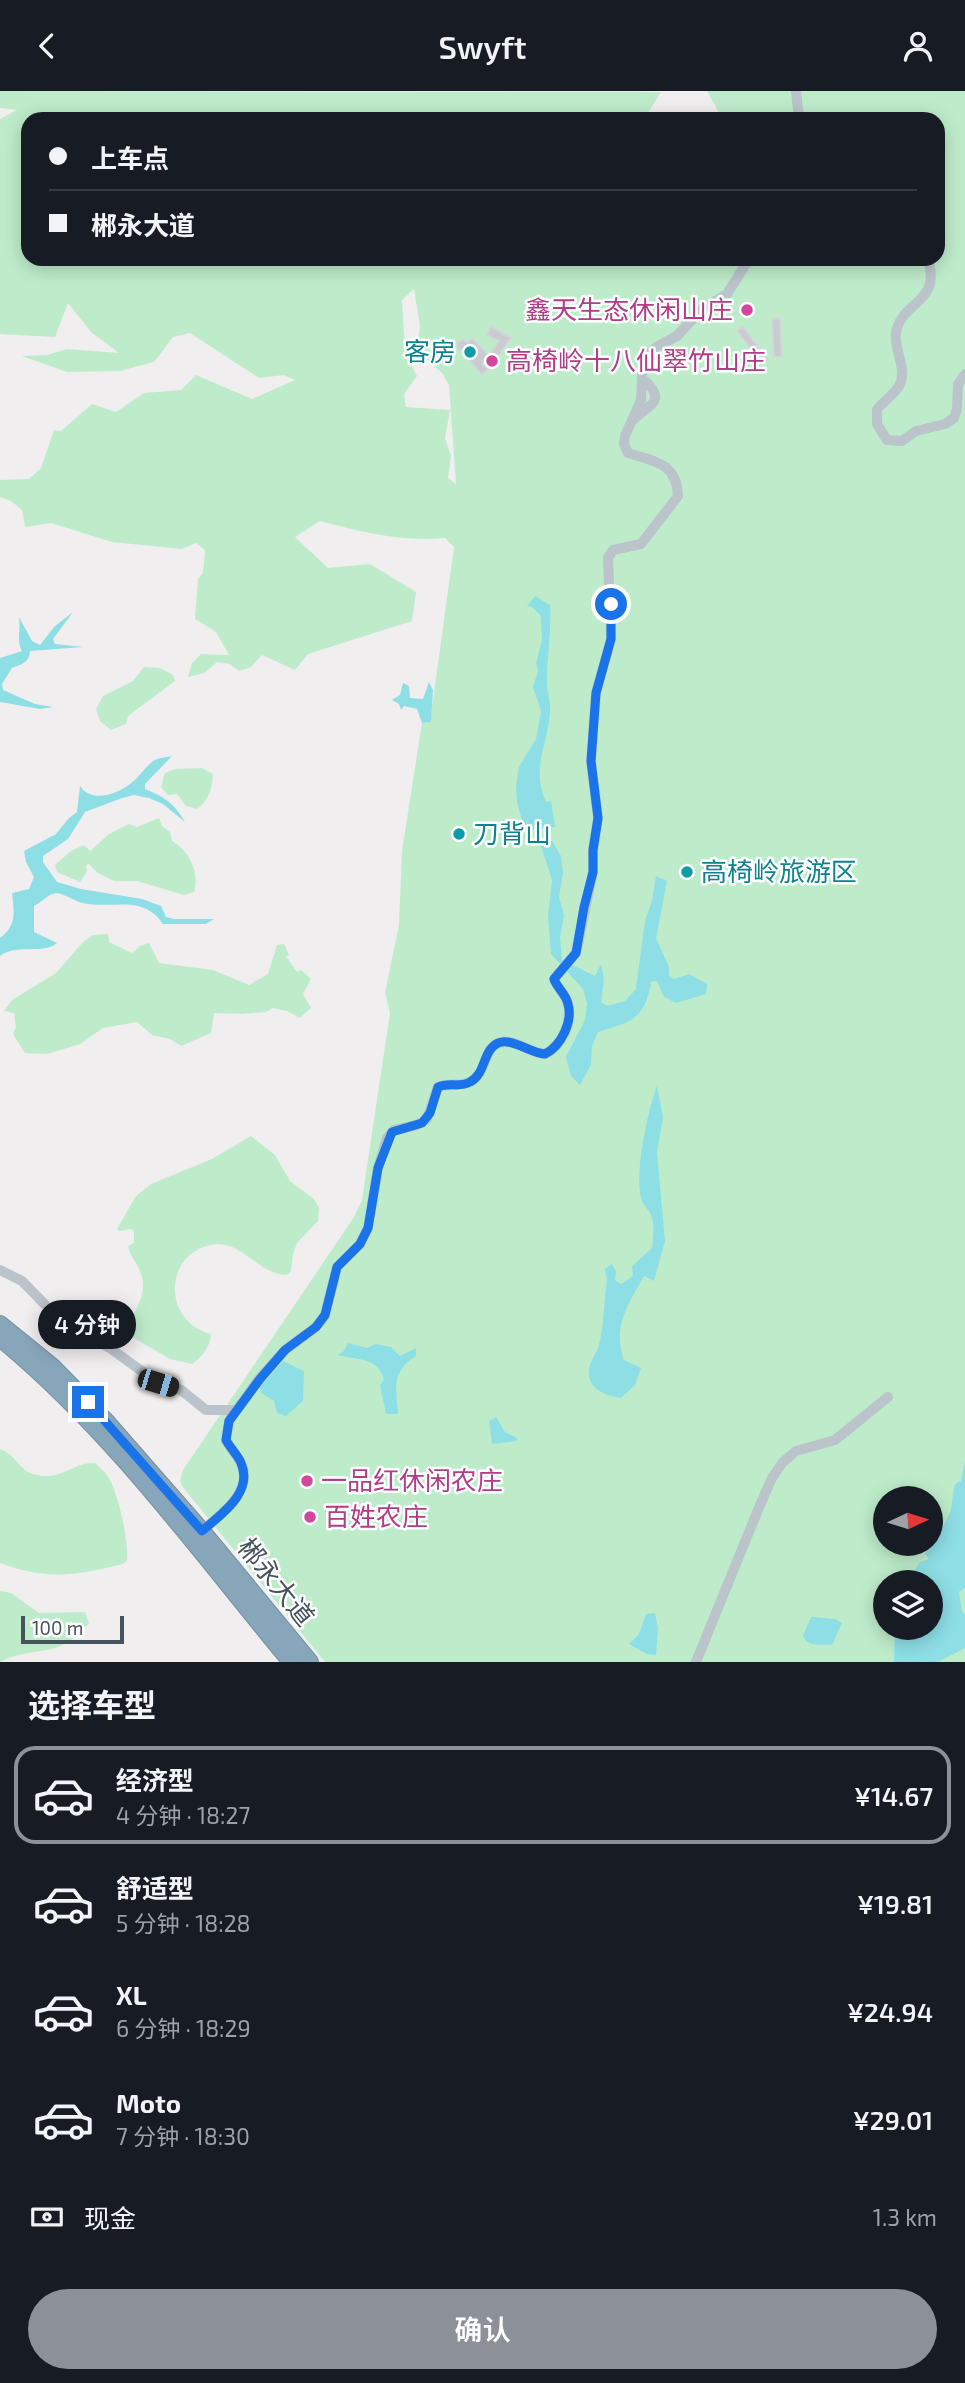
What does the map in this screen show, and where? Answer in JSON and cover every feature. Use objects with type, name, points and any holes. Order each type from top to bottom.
[{"type":"highway","name":"郴永大道","points":[[0,1324],[53,1367],[97,1411],[291,1662]]},
{"type":"highway","name":"郴永大道","points":[[0,1338],[47,1377],[89,1420],[310,1662]]},
{"type":"street","points":[[796,91],[798,112]]},
{"type":"street","points":[[196,1536],[235,1500],[243,1481],[242,1465],[228,1445],[225,1435],[235,1411],[280,1355],[316,1327],[325,1315],[337,1267],[360,1244],[368,1228],[378,1168],[392,1132],[422,1123],[430,1113],[438,1087],[473,1081],[480,1074],[489,1050],[497,1044],[506,1042],[545,1054],[554,1049],[566,1028],[568,1002],[554,979],[576,953],[593,872],[598,818],[591,761],[596,693],[611,639],[608,558],[613,550],[641,544],[678,496],[676,480],[668,468],[658,461],[628,453],[625,449],[625,436],[631,422],[655,400],[654,390],[640,372],[643,358],[677,336],[703,308],[727,293],[744,266]]},
{"type":"street","points":[[929,266],[931,278],[928,291],[898,324],[895,334],[902,372],[900,384],[877,410],[877,424],[887,440],[902,441],[916,431],[945,424],[954,418],[958,384],[965,374]]},
{"type":"street","points":[[0,1270],[22,1282],[63,1323],[110,1348],[158,1383],[181,1390],[206,1410],[235,1411]]},
{"type":"street","points":[[696,1662],[760,1505],[772,1478],[783,1462],[796,1451],[835,1440],[888,1398]]},
{"type":"green space","name":"高椅岭旅游区","points":[[0,91],[661,92],[648,112],[21,112],[21,266],[945,266],[945,112],[718,112],[707,91],[965,91],[965,1662],[325,1662],[182,1486],[180,1480],[183,1470],[354,1217],[362,1200],[390,1013],[385,993],[399,925],[402,851],[422,723],[430,722],[454,547],[445,538],[398,537],[320,521],[295,537],[328,568],[370,564],[416,592],[412,621],[308,654],[295,670],[262,655],[251,667],[239,671],[230,664],[217,662],[204,673],[188,677],[192,663],[201,654],[229,655],[216,632],[195,619],[198,579],[203,573],[205,550],[196,543],[182,549],[112,542],[51,523],[25,527],[22,510],[11,501],[0,497],[0,480],[29,479],[41,468],[54,430],[61,431],[92,404],[116,412],[144,393],[181,390],[196,375],[252,399],[295,380],[284,375],[259,378],[190,333],[173,337],[154,362],[120,371],[67,372],[22,356],[47,355],[67,349],[119,353],[91,332],[68,303],[55,337],[0,334],[0,119],[17,110],[0,108]],"holes":[[[414,289],[420,326],[417,351],[442,373],[449,385],[456,484],[448,478],[451,456],[445,438],[450,410],[406,407],[404,394],[417,376],[405,351],[402,300]]]},
{"type":"green space","points":[[144,667],[160,668],[173,675],[175,681],[128,716],[126,724],[111,730],[100,721],[96,709],[103,696],[133,681]]},
{"type":"green space","points":[[202,768],[213,774],[213,779],[207,798],[197,809],[186,806],[177,794],[168,795],[161,787],[165,773],[176,769]]},
{"type":"green space","points":[[159,818],[162,826],[170,832],[172,841],[192,863],[194,892],[184,895],[137,881],[114,881],[98,873],[89,864],[86,865],[87,871],[80,882],[57,872],[55,865],[71,851],[84,845],[90,851],[109,834],[129,824],[137,827]]},
{"type":"green space","points":[[108,934],[109,942],[132,953],[149,943],[159,963],[213,970],[249,985],[268,974],[277,945],[284,944],[289,955],[286,956],[297,972],[301,970],[311,979],[303,994],[311,1008],[300,1018],[273,1008],[266,1012],[214,1013],[211,1033],[181,1046],[170,1039],[152,1035],[137,1022],[103,1028],[80,1044],[47,1054],[25,1053],[13,1034],[16,1027],[14,1013],[4,1011],[12,1000],[56,973],[84,941],[93,935]]},
{"type":"green space","points":[[251,1136],[275,1155],[290,1181],[314,1199],[319,1208],[318,1221],[297,1243],[291,1271],[287,1275],[267,1269],[240,1251],[221,1244],[210,1245],[194,1252],[183,1262],[175,1289],[177,1304],[184,1317],[195,1327],[211,1334],[205,1351],[192,1364],[170,1359],[125,1333],[142,1295],[143,1280],[128,1246],[134,1243],[134,1232],[132,1229],[117,1229],[136,1196],[151,1184],[212,1159]]},
{"type":"green space","points":[[0,1449],[26,1471],[40,1476],[95,1463],[107,1475],[119,1504],[127,1561],[90,1571],[61,1574],[32,1572],[0,1563]]},
{"type":"green space","points":[[0,1591],[11,1593],[39,1613],[85,1612],[89,1623],[67,1643],[0,1662]]},
{"type":"water","points":[[535,596],[550,605],[547,686],[550,710],[541,757],[540,779],[546,802],[551,801],[555,827],[525,831],[517,802],[516,786],[519,767],[536,739],[541,711],[533,687],[542,640],[541,616],[527,606]]},
{"type":"water","points":[[73,612],[53,639],[55,644],[83,647],[30,651],[27,661],[12,668],[2,684],[3,690],[35,704],[53,707],[40,709],[0,702],[0,658],[22,651],[19,643],[19,617],[32,641],[40,645],[54,627]]},
{"type":"water","points":[[429,682],[433,690],[431,722],[422,723],[417,709],[404,706],[401,710],[399,704],[392,700],[400,695],[403,683],[409,686],[410,698],[423,699]]},
{"type":"water","points":[[172,756],[145,784],[145,789],[169,802],[185,822],[163,804],[149,798],[134,795],[122,798],[85,812],[68,839],[43,856],[43,862],[57,882],[81,889],[142,899],[161,906],[166,917],[174,919],[214,919],[206,924],[163,924],[147,909],[138,906],[88,904],[54,893],[34,906],[34,932],[57,943],[45,948],[14,950],[0,956],[0,938],[9,929],[13,918],[12,893],[29,889],[34,877],[24,851],[56,834],[77,812],[80,786],[97,796],[111,794],[130,784],[155,760]]},
{"type":"water","points":[[552,841],[561,856],[563,873],[559,897],[564,916],[560,937],[562,960],[595,976],[601,964],[604,979],[601,1002],[607,1006],[625,1001],[636,989],[645,921],[656,876],[667,881],[656,938],[669,967],[669,975],[674,979],[689,974],[707,984],[706,994],[676,1003],[664,997],[657,981],[651,982],[645,1004],[635,1017],[598,1032],[592,1046],[591,1065],[580,1085],[571,1076],[566,1057],[585,1020],[587,1004],[583,989],[551,954],[548,916],[552,880],[540,843]]},
{"type":"water","points":[[657,1086],[663,1117],[657,1152],[665,1241],[654,1281],[644,1276],[623,1317],[620,1337],[624,1360],[641,1368],[635,1385],[621,1398],[594,1387],[589,1368],[601,1337],[607,1280],[605,1269],[612,1264],[616,1271],[615,1280],[621,1284],[633,1276],[632,1266],[652,1248],[653,1223],[642,1201],[639,1176],[646,1127]]},
{"type":"water","points":[[348,1343],[367,1348],[375,1344],[391,1347],[400,1356],[416,1348],[416,1356],[402,1368],[397,1381],[398,1414],[386,1414],[380,1385],[384,1380],[377,1367],[366,1361],[337,1355],[343,1352]]},
{"type":"water","points":[[283,1361],[304,1371],[303,1401],[286,1416],[277,1413],[274,1401],[261,1393],[260,1387]]},
{"type":"water","points":[[496,1417],[505,1432],[517,1438],[517,1441],[492,1444],[489,1421]]},
{"type":"water","points":[[965,1461],[965,1588],[959,1592],[965,1615],[965,1648],[938,1662],[894,1662],[895,1640],[943,1640],[943,1570],[915,1570],[919,1563],[929,1559],[927,1556],[943,1556],[943,1526],[951,1509],[955,1484],[961,1481]]},
{"type":"water","points":[[655,1613],[658,1628],[656,1655],[647,1654],[629,1644],[639,1634],[646,1614]]},
{"type":"water","points":[[811,1617],[835,1619],[842,1623],[832,1645],[815,1645],[805,1640],[803,1636]]},
{"type":"building","points":[[780,318],[782,357],[774,357],[772,319]]},
{"type":"building","name":"客房","points":[[491,327],[511,338],[497,357],[491,353],[499,341],[487,335]]},
{"type":"building","points":[[743,327],[768,360],[763,364],[737,331]]},
{"type":"building","name":"客房","points":[[472,338],[488,355],[482,364],[488,369],[482,375],[456,345],[463,339],[467,343]]},
{"type":"place","name":"鑫天生态休闲山庄","points":[[747,310]]},
{"type":"place","name":"客房","points":[[470,352]]},
{"type":"place","name":"高椅岭十八仙翠竹山庄","points":[[492,361]]},
{"type":"place","name":"刀背山","points":[[459,834]]},
{"type":"place","name":"高椅岭旅游区","points":[[687,872]]},
{"type":"place","name":"一品红休闲农庄","points":[[307,1481]]},
{"type":"place","name":"百姓农庄","points":[[310,1517]]},
{"type":"route","points":[[88,1402],[202,1531],[235,1500],[243,1481],[242,1465],[226,1440],[229,1421],[280,1355],[310,1333],[325,1315],[337,1267],[360,1244],[368,1228],[378,1168],[387,1138],[394,1130],[411,1127],[427,1119],[438,1087],[473,1081],[480,1074],[489,1050],[497,1044],[506,1042],[545,1054],[558,1043],[566,1028],[569,1011],[568,1002],[554,979],[576,953],[593,872],[598,818],[591,761],[596,693],[610,649],[611,604]]}]
